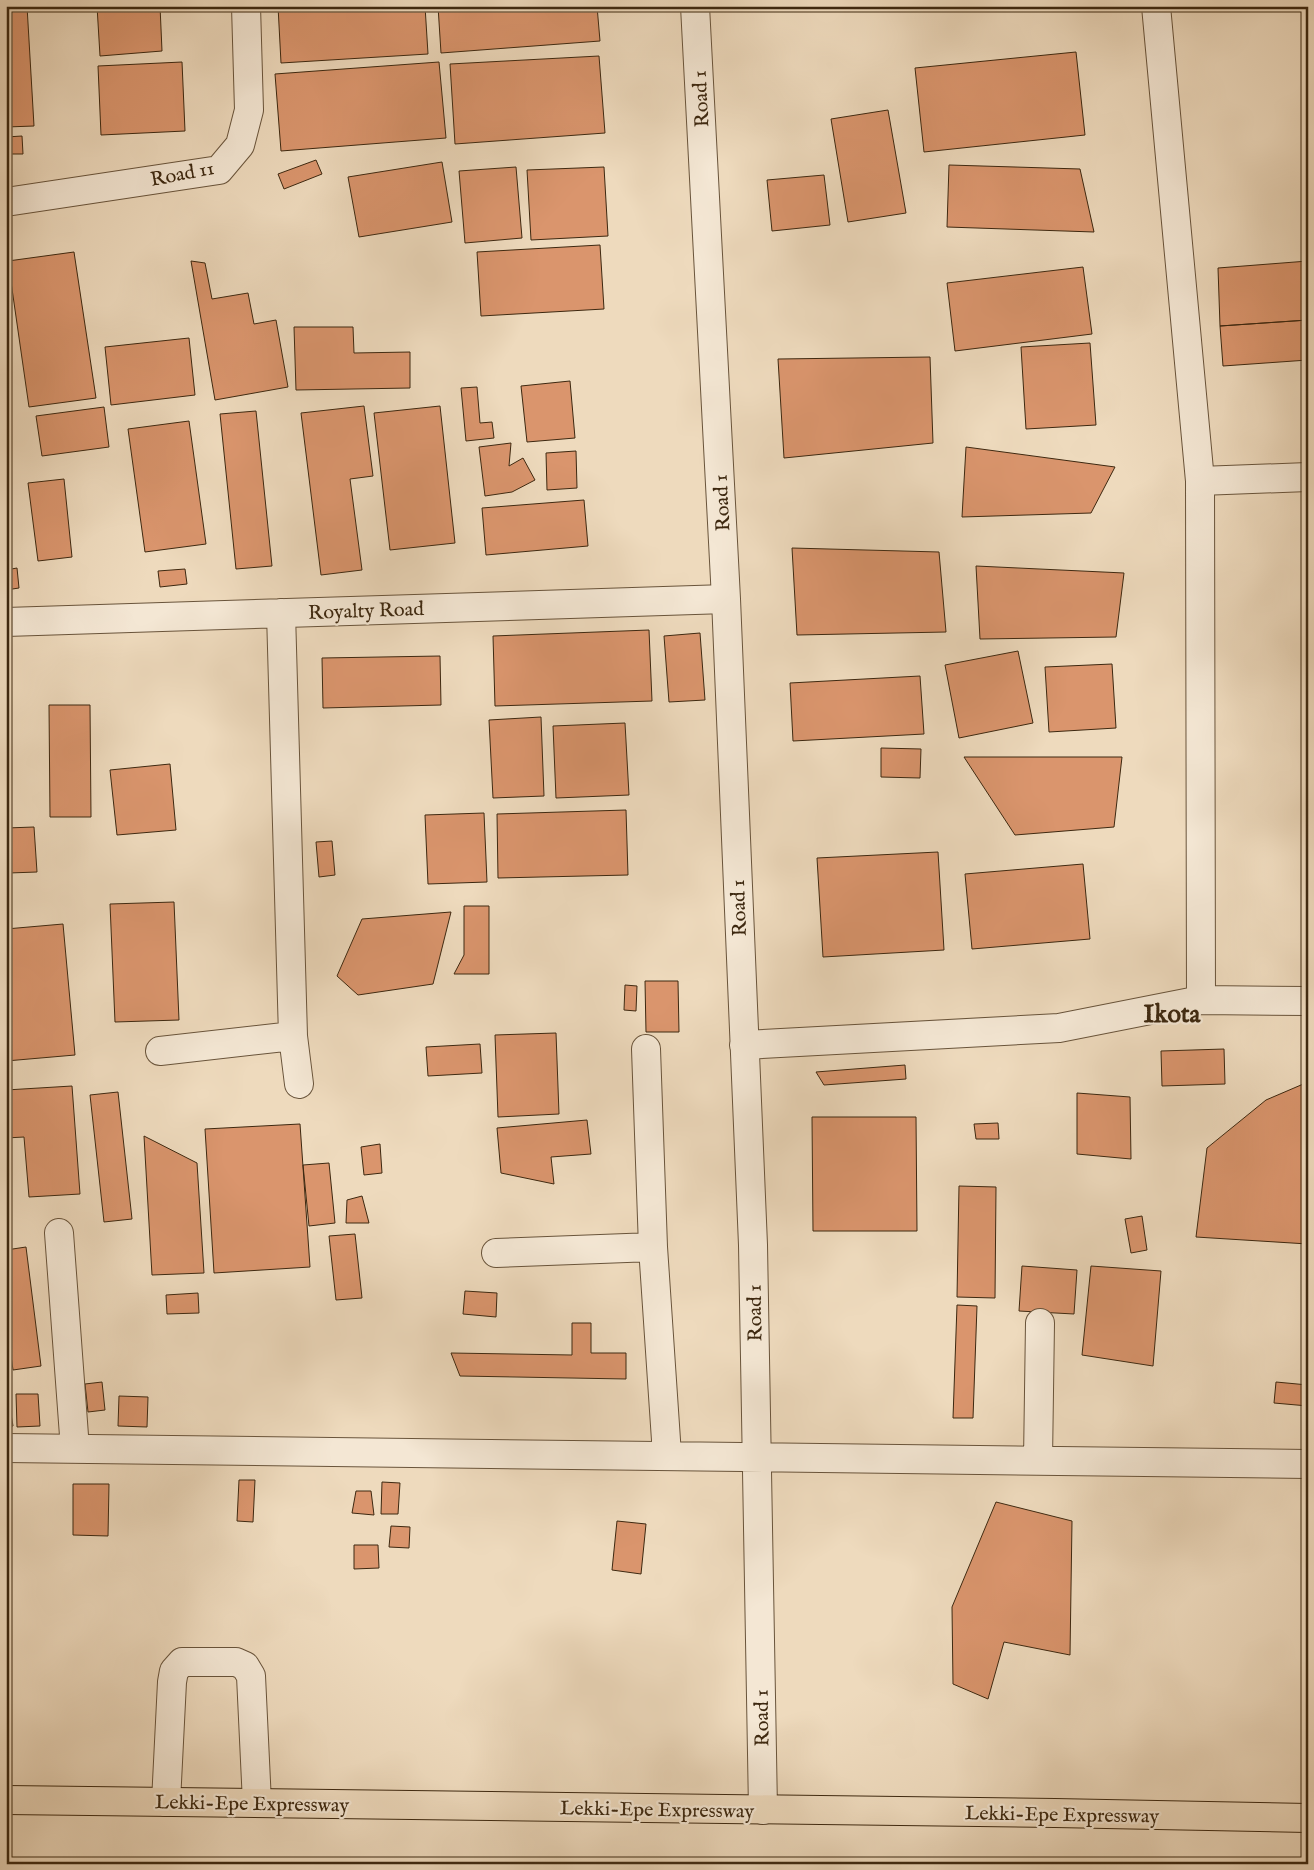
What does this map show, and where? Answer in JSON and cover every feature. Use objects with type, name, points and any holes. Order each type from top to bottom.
[{"type":"highway","name":"Lekki-Epe Expressway","points":[[6,1800],[1055,1813],[1308,1818]]},
{"type":"street","name":"Road 11","points":[[6,202],[219,170],[240,145],[249,110],[246,6]]},
{"type":"street","name":"Road 1","points":[[695,6],[726,599],[753,1245],[755,1456],[763,1810]]},
{"type":"street","points":[[1156,6],[1200,481],[1201,1000]]},
{"type":"street","points":[[1200,481],[1308,477]]},
{"type":"street","name":"Royalty Road","points":[[6,622],[726,599]]},
{"type":"street","points":[[281,613],[293,1036],[299,1084]]},
{"type":"street","points":[[744,1045],[1059,1028],[1201,1000],[1308,1000]]},
{"type":"street","points":[[160,1051],[293,1036]]},
{"type":"street","points":[[646,1049],[653,1247],[667,1455]]},
{"type":"street","points":[[59,1233],[75,1449]]},
{"type":"street","points":[[496,1253],[653,1247]]},
{"type":"street","points":[[1038,1460],[1040,1323]]},
{"type":"street","points":[[6,1448],[1308,1464]]},
{"type":"street","points":[[166,1802],[174,1671],[182,1662],[236,1662],[245,1666],[251,1676],[257,1803]]},
{"type":"building","points":[[6,6],[27,6],[34,126],[6,127]]},
{"type":"building","points":[[97,6],[160,6],[162,51],[100,56]]},
{"type":"building","points":[[278,6],[425,6],[428,54],[281,63]]},
{"type":"building","points":[[438,6],[597,6],[600,41],[441,53]]},
{"type":"building","points":[[1076,52],[1085,135],[924,152],[915,68]]},
{"type":"building","points":[[599,56],[605,133],[455,144],[450,64]]},
{"type":"building","points":[[182,62],[185,131],[101,135],[98,66]]},
{"type":"building","points":[[439,62],[446,138],[281,151],[275,74]]},
{"type":"building","points":[[888,110],[906,213],[848,222],[831,119]]},
{"type":"building","points":[[22,136],[23,154],[6,154],[6,137]]},
{"type":"building","points":[[316,160],[322,174],[284,189],[278,174]]},
{"type":"building","points":[[442,162],[452,222],[359,237],[348,177]]},
{"type":"building","points":[[949,165],[1080,169],[1094,232],[947,227]]},
{"type":"building","points":[[516,167],[522,238],[465,243],[459,171]]},
{"type":"building","points":[[604,167],[608,236],[531,240],[527,170]]},
{"type":"building","points":[[824,175],[830,225],[772,231],[767,180]]},
{"type":"building","points":[[600,245],[604,309],[481,316],[477,252]]},
{"type":"building","points":[[74,252],[96,398],[29,407],[8,261]]},
{"type":"building","points":[[191,261],[205,263],[212,299],[248,293],[254,324],[276,320],[288,387],[215,400]]},
{"type":"building","points":[[1308,261],[1308,320],[1220,326],[1218,268]]},
{"type":"building","points":[[1083,267],[1092,334],[955,351],[947,283]]},
{"type":"building","points":[[1308,320],[1308,360],[1223,366],[1220,326]]},
{"type":"building","points":[[294,327],[353,327],[354,353],[410,352],[410,388],[296,390]]},
{"type":"building","points":[[189,338],[195,395],[111,405],[105,347]]},
{"type":"building","points":[[1090,343],[1096,425],[1026,429],[1021,347]]},
{"type":"building","points":[[930,357],[933,443],[784,458],[778,359]]},
{"type":"building","points":[[570,381],[575,438],[527,442],[521,386]]},
{"type":"building","points":[[477,387],[480,423],[492,422],[494,438],[466,441],[461,388]]},
{"type":"building","points":[[364,406],[373,476],[350,479],[362,570],[321,575],[301,413]]},
{"type":"building","points":[[440,406],[455,543],[390,550],[374,413]]},
{"type":"building","points":[[104,407],[109,447],[42,456],[36,416]]},
{"type":"building","points":[[256,411],[272,566],[236,569],[220,414]]},
{"type":"building","points":[[189,421],[206,544],[145,552],[128,429]]},
{"type":"building","points":[[511,443],[509,466],[523,458],[535,480],[512,492],[485,496],[479,447]]},
{"type":"building","points":[[966,447],[1115,467],[1091,513],[962,517]]},
{"type":"building","points":[[576,451],[577,488],[547,490],[546,453]]},
{"type":"building","points":[[64,479],[72,557],[38,561],[28,483]]},
{"type":"building","points":[[584,500],[588,546],[486,555],[482,508]]},
{"type":"building","points":[[792,548],[939,552],[946,632],[797,635]]},
{"type":"building","points":[[976,566],[1124,573],[1116,637],[980,639]]},
{"type":"building","points":[[17,568],[19,588],[6,590],[6,570]]},
{"type":"building","points":[[185,569],[187,584],[160,587],[158,571]]},
{"type":"building","points":[[649,630],[652,701],[495,706],[493,636]]},
{"type":"building","points":[[700,633],[705,700],[669,702],[664,636]]},
{"type":"building","points":[[1018,651],[1033,723],[959,738],[945,665]]},
{"type":"building","points":[[440,656],[441,705],[323,708],[322,658]]},
{"type":"building","points":[[1112,664],[1116,728],[1049,732],[1045,667]]},
{"type":"building","points":[[920,676],[924,734],[793,741],[790,683]]},
{"type":"building","points":[[49,705],[90,705],[91,817],[50,817]]},
{"type":"building","points":[[541,717],[544,796],[493,798],[489,720]]},
{"type":"building","points":[[625,723],[629,795],[556,798],[553,726]]},
{"type":"building","points":[[881,748],[921,749],[920,778],[881,777]]},
{"type":"building","points":[[964,757],[1122,757],[1114,827],[1015,835]]},
{"type":"building","points":[[170,764],[176,830],[117,835],[110,770]]},
{"type":"building","points":[[626,810],[628,875],[498,878],[497,814]]},
{"type":"building","points":[[484,813],[487,882],[428,884],[425,815]]},
{"type":"building","points":[[34,827],[37,872],[9,873],[6,828]]},
{"type":"building","points":[[332,841],[335,875],[319,877],[316,842]]},
{"type":"building","points":[[938,852],[944,950],[823,957],[817,858]]},
{"type":"building","points":[[1083,864],[1090,939],[972,949],[965,874]]},
{"type":"building","points":[[174,902],[179,1020],[115,1022],[110,904]]},
{"type":"building","points":[[464,906],[489,906],[489,974],[454,974],[464,955]]},
{"type":"building","points":[[451,912],[433,984],[358,995],[337,976],[362,919]]},
{"type":"building","points":[[63,924],[75,1055],[6,1061],[6,929]]},
{"type":"building","points":[[645,981],[678,981],[679,1032],[646,1032]]},
{"type":"building","points":[[625,985],[637,986],[636,1011],[624,1010]]},
{"type":"building","points":[[556,1033],[559,1114],[498,1117],[495,1035]]},
{"type":"building","points":[[480,1044],[482,1073],[428,1076],[426,1047]]},
{"type":"building","points":[[1224,1049],[1225,1084],[1162,1086],[1161,1051]]},
{"type":"building","points":[[905,1065],[906,1079],[824,1085],[816,1072]]},
{"type":"building","points":[[1308,1082],[1308,1244],[1196,1237],[1207,1148],[1266,1100]]},
{"type":"building","points":[[72,1086],[80,1194],[29,1197],[24,1137],[6,1138],[6,1090]]},
{"type":"building","points":[[118,1092],[132,1219],[104,1222],[90,1095]]},
{"type":"building","points":[[1077,1093],[1130,1097],[1131,1159],[1077,1154]]},
{"type":"building","points":[[812,1117],[916,1117],[917,1231],[813,1231]]},
{"type":"building","points":[[587,1120],[591,1154],[551,1157],[554,1184],[501,1173],[497,1128]]},
{"type":"building","points":[[998,1123],[999,1139],[976,1139],[974,1124]]},
{"type":"building","points":[[300,1124],[310,1267],[214,1273],[205,1129]]},
{"type":"building","points":[[144,1136],[197,1163],[204,1273],[152,1275]]},
{"type":"building","points":[[380,1144],[382,1173],[364,1175],[361,1147]]},
{"type":"building","points":[[329,1163],[335,1223],[309,1226],[303,1165]]},
{"type":"building","points":[[959,1186],[996,1187],[995,1298],[957,1297]]},
{"type":"building","points":[[362,1196],[369,1223],[346,1223],[347,1200]]},
{"type":"building","points":[[1142,1216],[1147,1250],[1131,1253],[1125,1219]]},
{"type":"building","points":[[355,1234],[362,1298],[336,1300],[329,1236]]},
{"type":"building","points":[[26,1247],[41,1366],[13,1370],[6,1320],[6,1250]]},
{"type":"building","points":[[1022,1266],[1077,1270],[1074,1314],[1019,1311]]},
{"type":"building","points":[[1091,1266],[1161,1271],[1153,1366],[1082,1355]]},
{"type":"building","points":[[465,1291],[497,1293],[496,1317],[463,1314]]},
{"type":"building","points":[[198,1293],[199,1313],[167,1314],[166,1295]]},
{"type":"building","points":[[957,1305],[977,1306],[973,1418],[953,1418]]},
{"type":"building","points":[[572,1323],[591,1323],[591,1353],[626,1353],[626,1379],[460,1376],[451,1353],[572,1355]]},
{"type":"building","points":[[102,1382],[105,1410],[88,1412],[85,1384]]},
{"type":"building","points":[[1276,1382],[1308,1385],[1308,1406],[1274,1403]]},
{"type":"building","points":[[16,1394],[38,1394],[40,1426],[17,1427]]},
{"type":"building","points":[[119,1396],[148,1397],[147,1427],[118,1426]]},
{"type":"building","points":[[10,1408],[13,1426],[6,1427],[6,1409]]},
{"type":"building","points":[[239,1480],[255,1480],[253,1522],[237,1521]]},
{"type":"building","points":[[382,1482],[400,1483],[398,1514],[381,1514]]},
{"type":"building","points":[[73,1484],[109,1484],[108,1536],[73,1535]]},
{"type":"building","points":[[356,1491],[371,1491],[374,1515],[352,1513]]},
{"type":"building","points":[[996,1502],[1072,1521],[1070,1655],[1004,1642],[988,1699],[953,1684],[952,1607]]},
{"type":"building","points":[[617,1521],[646,1524],[641,1574],[612,1570]]},
{"type":"building","points":[[391,1526],[410,1527],[409,1548],[389,1547]]},
{"type":"building","points":[[354,1545],[378,1545],[379,1568],[354,1569]]},
{"type":"district","name":"Ikota","points":[[1172,1013]]}]
